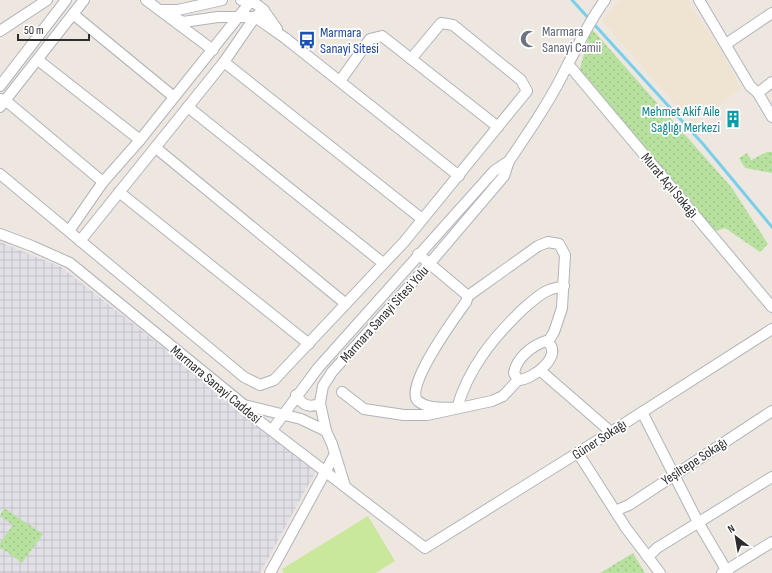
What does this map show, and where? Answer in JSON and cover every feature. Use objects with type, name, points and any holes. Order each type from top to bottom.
[{"type":"street","points":[[0,31],[47,0]]},
{"type":"street","points":[[66,0],[0,86],[2,102],[103,182]]},
{"type":"street","points":[[2,102],[38,60],[84,0]]},
{"type":"street","points":[[146,0],[213,50]]},
{"type":"street","points":[[160,10],[178,10],[222,0]]},
{"type":"street","points":[[69,231],[103,182],[140,140],[213,50],[238,17],[246,0],[264,10],[285,38]]},
{"type":"street","name":"Marmara Sanayi Sitesi Yolu","points":[[345,486],[326,431],[320,403],[323,386],[332,372],[430,263],[504,176],[509,161],[568,64],[586,28],[605,0]]},
{"type":"street","points":[[699,0],[750,86],[758,92],[772,117]]},
{"type":"street","points":[[160,10],[183,22],[255,17],[285,38],[459,176]]},
{"type":"street","points":[[80,241],[224,62],[255,17],[264,10]]},
{"type":"street","points":[[726,44],[772,13]]},
{"type":"street","points":[[72,14],[174,97]]},
{"type":"street","points":[[0,174],[244,377],[260,385],[274,380],[404,242],[527,91],[522,80],[453,25],[441,23],[411,59]]},
{"type":"street","points":[[340,81],[370,39],[382,36],[498,127]]},
{"type":"street","points":[[38,60],[140,140]]},
{"type":"street","points":[[224,62],[422,219]]},
{"type":"street","name":"Murat Açıl Sokağı","points":[[568,64],[772,306]]},
{"type":"street","points":[[758,92],[772,82]]},
{"type":"street","points":[[188,107],[383,263]]},
{"type":"street","points":[[156,148],[346,304]]},
{"type":"street","name":"Marmara Sanayi Sitesi Yolu","points":[[272,430],[296,395],[318,368],[418,254],[494,171],[509,161]]},
{"type":"street","points":[[119,192],[309,344]]},
{"type":"street","name":"Marmara Sanayi Caddesi","points":[[0,234],[70,263],[244,405],[250,414],[425,548]]},
{"type":"street","points":[[457,408],[428,406],[418,401],[415,392],[431,353],[466,302],[468,296],[538,246],[552,242],[559,244],[565,255],[564,286],[560,315],[548,342]]},
{"type":"street","points":[[418,254],[468,296]]},
{"type":"street","points":[[457,408],[462,392],[474,368],[494,339],[532,300],[548,290],[564,286]]},
{"type":"street","name":"Güner Sokağı","points":[[425,548],[578,453],[772,329]]},
{"type":"street","points":[[518,380],[514,373],[522,358],[540,343],[546,341],[548,342]]},
{"type":"street","points":[[342,392],[364,409],[404,415],[427,415],[492,401],[503,396],[518,380],[529,377],[542,369],[550,358],[551,346],[548,342]]},
{"type":"street","points":[[542,369],[542,372],[611,432]]},
{"type":"street","points":[[296,395],[303,404],[310,407],[320,403]]},
{"type":"street","points":[[244,405],[301,419],[326,431]]},
{"type":"street","name":"Yeşiltepe Sokağı","points":[[615,511],[629,504],[772,411]]},
{"type":"street","points":[[642,412],[725,572],[772,542]]},
{"type":"street","points":[[578,453],[615,511],[660,573]]},
{"type":"street","points":[[270,573],[335,454]]},
{"type":"street","points":[[648,557],[657,548],[772,476]]},
{"type":"shaded area","points":[[620,0],[687,0],[720,48],[741,88],[693,124],[602,21]]},
{"type":"shaded area","points":[[0,242],[61,267],[317,469],[260,573],[0,573]]},
{"type":"green space","points":[[591,28],[732,188],[768,244],[760,252],[725,228],[715,231],[579,72]]},
{"type":"green space","points":[[767,152],[772,152],[772,173],[745,168],[739,158],[747,153],[751,160]]},
{"type":"green space","points":[[4,508],[43,534],[22,563],[0,547],[0,543],[13,525],[0,516]]},
{"type":"green space","points":[[368,516],[395,561],[376,573],[284,573],[282,569]]},
{"type":"green space","points":[[633,553],[645,573],[600,573]]},
{"type":"waterway","points":[[572,0],[703,144],[772,227]]},
{"type":"place","name":"Marmara Sanayi Camii","points":[[529,39]]},
{"type":"place","name":"Marmara Sanayi Sitesi","points":[[307,40]]},
{"type":"place","name":"Mehmet Akif Aile Sağlığı Merkezi","points":[[733,119]]}]
